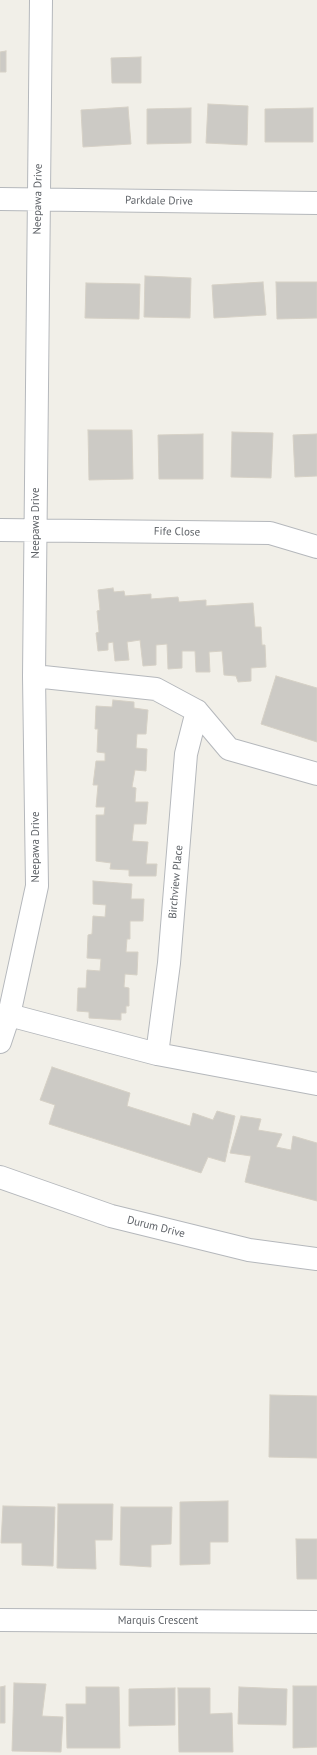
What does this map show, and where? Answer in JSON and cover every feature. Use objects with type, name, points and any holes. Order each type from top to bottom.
[{"type":"street","name":"Neepawa Drive","points":[[0,1042],[9,1016],[37,886],[34,676],[40,0]]},
{"type":"street","name":"Parkdale Drive","points":[[0,199],[317,203]]},
{"type":"street","name":"Fife Close","points":[[0,530],[270,534],[317,547]]},
{"type":"street","points":[[34,676],[156,689],[197,711],[229,749],[317,774]]},
{"type":"street","name":"Birchview Place","points":[[157,1054],[169,963],[186,754],[197,711]]},
{"type":"street","points":[[9,1016],[157,1054],[317,1084]]},
{"type":"street","name":"Durum Drive","points":[[0,1177],[111,1216],[249,1250],[317,1259]]},
{"type":"street","name":"Marquis Crescent","points":[[0,1620],[317,1622]]},
{"type":"building","points":[[6,51],[6,72],[0,72],[0,52]]},
{"type":"building","points":[[141,57],[141,83],[112,83],[111,58]]},
{"type":"building","points":[[208,104],[248,106],[247,145],[206,143]]},
{"type":"building","points":[[128,107],[131,144],[83,147],[81,110]]},
{"type":"building","points":[[191,108],[191,143],[147,144],[147,109]]},
{"type":"building","points":[[313,108],[313,142],[265,142],[265,109]]},
{"type":"building","points":[[145,276],[191,278],[190,318],[144,317]]},
{"type":"building","points":[[263,282],[266,315],[214,318],[212,285]]},
{"type":"building","points":[[276,282],[317,282],[317,318],[277,319]]},
{"type":"building","points":[[86,283],[140,284],[139,319],[85,318]]},
{"type":"building","points":[[88,430],[132,430],[133,479],[89,480]]},
{"type":"building","points":[[232,432],[273,433],[271,478],[231,477]]},
{"type":"building","points":[[203,434],[203,479],[159,479],[158,435]]},
{"type":"building","points":[[317,434],[317,476],[295,477],[293,435]]},
{"type":"building","points":[[113,588],[114,592],[124,591],[125,596],[151,594],[151,599],[178,597],[179,602],[206,600],[206,606],[253,603],[255,627],[261,627],[262,645],[265,645],[266,667],[251,668],[251,681],[238,682],[236,676],[224,675],[222,651],[209,652],[210,672],[196,672],[195,651],[182,651],[182,668],[168,669],[167,644],[156,645],[156,665],[143,666],[140,640],[127,642],[129,660],[115,661],[113,642],[108,643],[108,650],[98,651],[96,633],[99,632],[97,611],[100,610],[98,590]]},
{"type":"building","points":[[276,676],[317,688],[317,742],[261,724]]},
{"type":"building","points":[[113,700],[134,702],[134,708],[148,710],[146,734],[137,734],[136,748],[147,749],[146,771],[135,770],[132,787],[136,788],[135,802],[148,802],[146,824],[134,824],[132,841],[148,842],[146,864],[157,864],[156,876],[129,876],[129,870],[110,869],[111,863],[96,861],[96,815],[104,815],[105,807],[96,807],[98,785],[93,785],[96,761],[105,761],[105,753],[97,752],[98,729],[95,729],[96,706],[112,707]]},
{"type":"building","points":[[93,881],[132,884],[131,899],[144,899],[143,921],[130,921],[130,939],[127,939],[126,952],[138,952],[137,975],[125,974],[124,987],[129,988],[129,1006],[126,1006],[126,1013],[121,1013],[121,1020],[89,1018],[89,1012],[77,1011],[78,988],[86,988],[87,970],[100,971],[101,959],[87,958],[88,935],[92,934],[93,916],[105,917],[106,905],[93,904]]},
{"type":"building","points":[[52,1067],[130,1093],[127,1106],[190,1126],[193,1113],[213,1120],[217,1111],[235,1116],[225,1162],[208,1157],[201,1173],[49,1124],[55,1105],[40,1100]]},
{"type":"building","points":[[241,1116],[261,1119],[258,1130],[282,1134],[276,1147],[291,1150],[293,1136],[317,1143],[317,1201],[245,1182],[251,1156],[230,1153]]},
{"type":"building","points":[[270,1395],[317,1396],[317,1458],[269,1457]]},
{"type":"building","points":[[228,1501],[228,1542],[210,1542],[210,1564],[180,1565],[180,1502]]},
{"type":"building","points":[[58,1504],[113,1504],[112,1540],[95,1540],[96,1569],[57,1568]]},
{"type":"building","points":[[3,1506],[55,1507],[53,1566],[22,1565],[22,1543],[1,1543]]},
{"type":"building","points":[[121,1507],[172,1507],[171,1544],[151,1545],[151,1567],[120,1565]]},
{"type":"building","points":[[296,1539],[317,1539],[317,1579],[297,1579]]},
{"type":"building","points":[[14,1683],[46,1684],[42,1716],[63,1717],[61,1752],[12,1751]]},
{"type":"building","points":[[5,1686],[5,1723],[0,1723],[0,1687]]},
{"type":"building","points":[[293,1686],[317,1686],[317,1747],[293,1748]]},
{"type":"building","points":[[86,1687],[119,1687],[120,1748],[67,1748],[66,1704],[86,1704]]},
{"type":"building","points":[[239,1687],[287,1689],[286,1725],[238,1724]]},
{"type":"building","points":[[175,1688],[175,1725],[129,1726],[129,1689]]},
{"type":"building","points":[[178,1688],[210,1688],[210,1714],[232,1713],[233,1752],[179,1752]]}]
